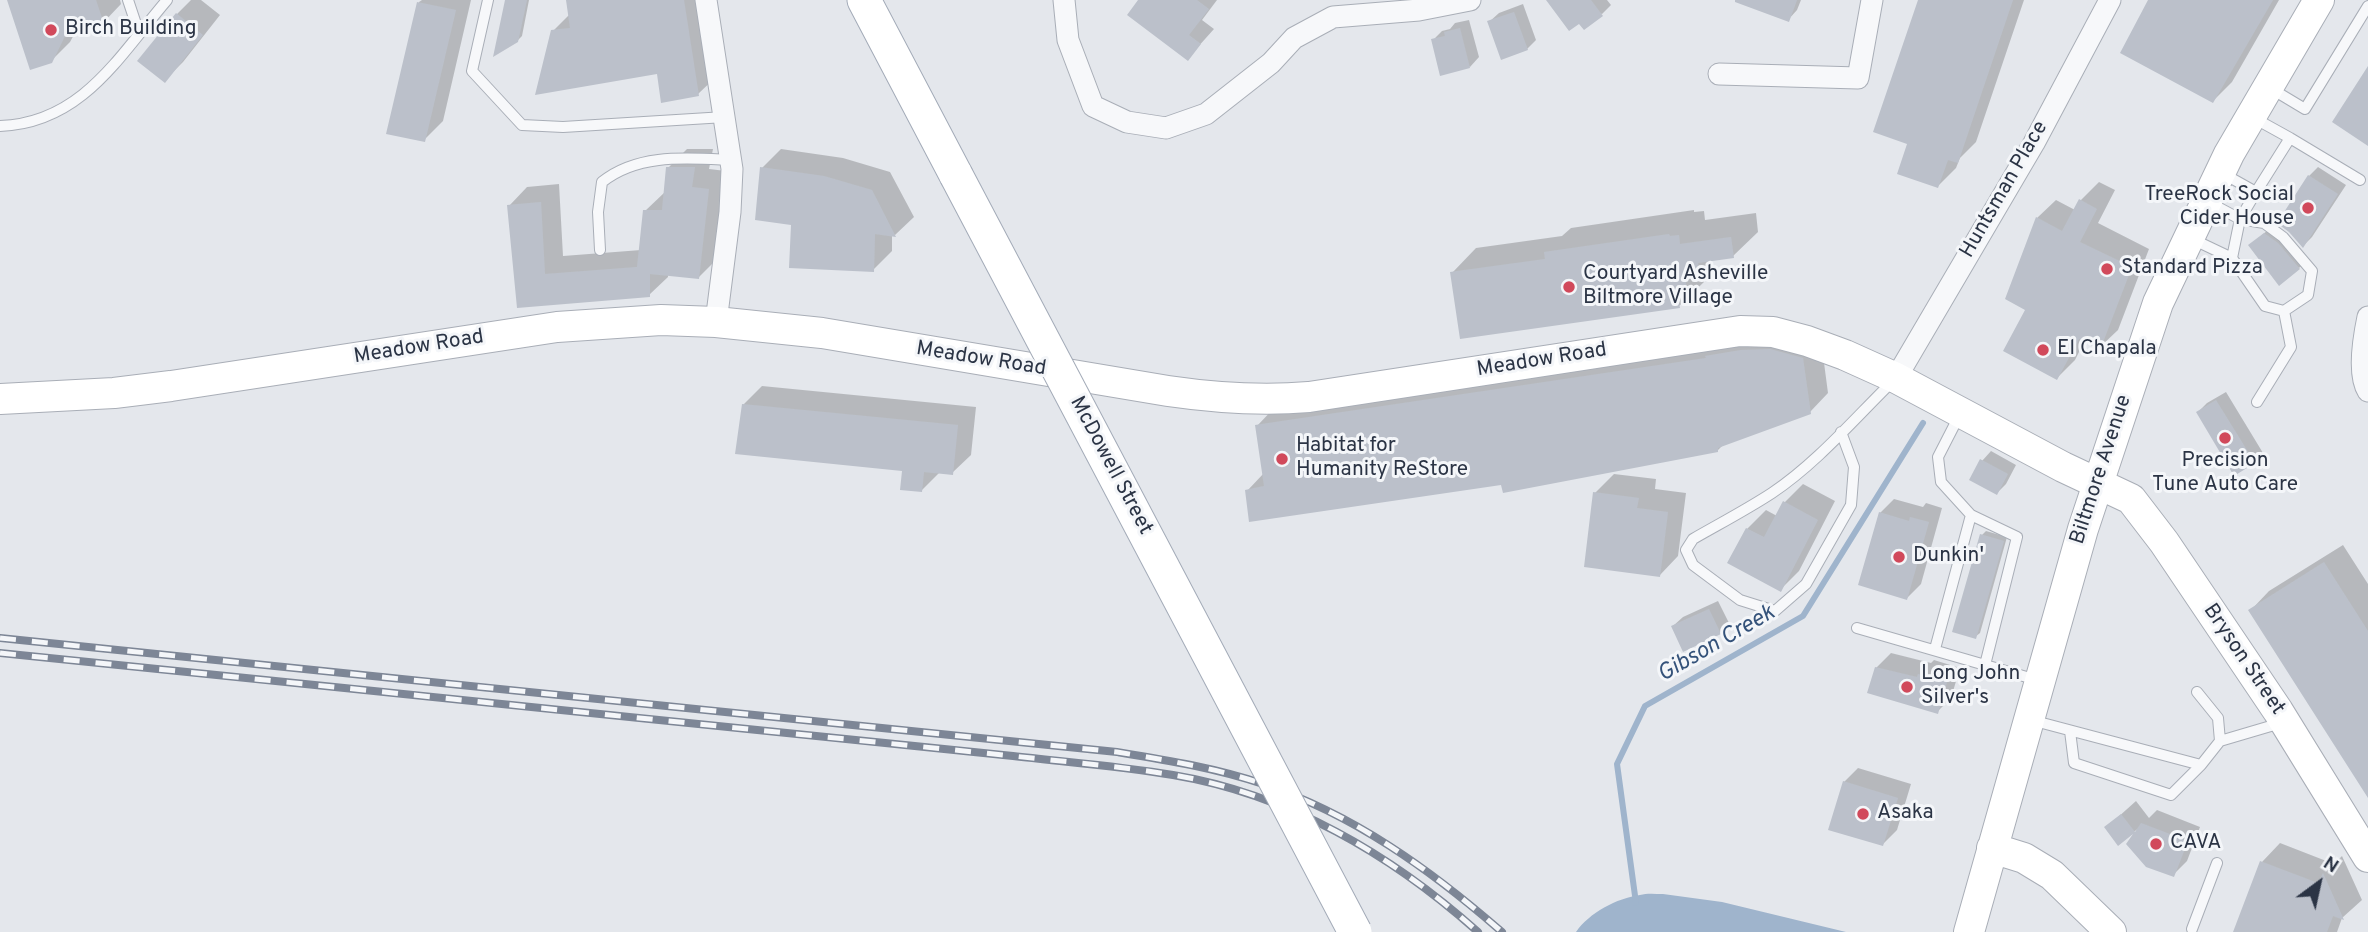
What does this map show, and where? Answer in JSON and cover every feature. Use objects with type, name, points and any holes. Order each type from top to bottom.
[{"type":"main road","name":"McDowell Street","points":[[864,0],[1355,932]]},
{"type":"main road","name":"Biltmore Avenue","points":[[1969,932],[2096,483],[2158,303],[2220,172],[2267,86],[2319,0]]},
{"type":"main road","name":"Meadow Road","points":[[0,399],[114,393],[569,326],[661,320],[716,322],[822,333],[1225,399],[1270,401],[1740,331],[1773,332],[1807,341],[1896,378],[2096,483]]},
{"type":"main road","name":"Bryson Street","points":[[2096,483],[2131,499],[2164,542],[2285,722],[2368,857]]},
{"type":"main road","points":[[1992,848],[2024,858],[2052,875],[2111,932]]},
{"type":"street","points":[[706,0],[731,160],[730,212],[716,322]]},
{"type":"street","points":[[1064,0],[1068,40],[1093,106],[1128,122],[1166,128],[1206,114],[1271,63],[1294,38],[1333,17],[1419,10],[1470,0]]},
{"type":"street","points":[[1719,74],[1857,78],[1872,0]]},
{"type":"street","name":"Huntsman Place","points":[[1896,378],[2034,143],[2110,0]]},
{"type":"street","points":[[2368,317],[2363,337],[2365,386],[2368,391]]},
{"type":"lane","points":[[128,0],[139,33]]},
{"type":"lane","points":[[0,113],[2,126],[43,118],[71,105],[100,80],[167,0]]},
{"type":"lane","points":[[488,0],[472,71],[522,125],[563,127],[725,117]]},
{"type":"lane","points":[[2267,86],[2305,109],[2368,6]]},
{"type":"lane","points":[[2250,116],[2360,180]]},
{"type":"lane","points":[[2232,258],[2240,219],[2290,138]]},
{"type":"lane","points":[[600,250],[598,212],[602,181],[617,170],[650,161],[680,158],[731,160]]},
{"type":"lane","points":[[2220,172],[2256,192]]},
{"type":"lane","points":[[2188,237],[2232,258],[2265,306],[2284,311],[2308,295],[2312,271],[2283,237],[2264,223],[2240,219],[2205,201]]},
{"type":"lane","points":[[2257,402],[2291,347],[2284,311]]},
{"type":"lane","points":[[1841,432],[1854,467],[1851,505],[1806,584],[1775,611],[1740,600],[1693,565],[1686,550],[1693,539],[1773,492],[1841,432],[1896,378]]},
{"type":"lane","points":[[1961,413],[1938,457],[1941,482],[1971,515],[2017,537],[1985,665]]},
{"type":"lane","points":[[1935,649],[1971,515]]},
{"type":"lane","points":[[1857,628],[2039,681]]},
{"type":"lane","points":[[2197,692],[2218,718],[2220,741]]},
{"type":"lane","points":[[2029,719],[2201,765]]},
{"type":"lane","points":[[2070,731],[2074,763],[2171,795],[2220,741],[2285,722]]},
{"type":"lane","points":[[2191,931],[2217,863]]},
{"type":"water","points":[[1643,894],[1722,902],[1846,932],[1576,932],[1588,919],[1613,903]]},
{"type":"building","name":"Birch Building","points":[[7,0],[96,0],[104,24],[65,36],[52,63],[30,70]]},
{"type":"building","points":[[505,0],[527,0],[518,42],[493,57]]},
{"type":"building","points":[[566,0],[684,0],[699,96],[661,103],[657,74],[535,95],[551,30],[570,28]]},
{"type":"building","points":[[1138,0],[1197,0],[1209,9],[1189,35],[1201,44],[1188,61],[1127,15]]},
{"type":"building","points":[[1546,0],[1591,0],[1603,16],[1584,30],[1579,24],[1569,31]]},
{"type":"building","points":[[1735,0],[1797,0],[1789,22]]},
{"type":"building","points":[[1918,0],[2013,0],[1958,163],[1948,160],[1938,188],[1897,174],[1907,144],[1873,132]]},
{"type":"building","points":[[2148,0],[2273,0],[2213,103],[2120,53]]},
{"type":"building","points":[[417,2],[456,10],[425,142],[386,134]]},
{"type":"building","points":[[1514,12],[1528,50],[1501,60],[1487,21]]},
{"type":"building","points":[[176,13],[203,35],[165,83],[137,61]]},
{"type":"building","points":[[1460,28],[1470,68],[1440,76],[1431,39],[1445,36],[1444,32]]},
{"type":"building","points":[[2368,66],[2368,146],[2332,122]]},
{"type":"building","points":[[666,167],[695,167],[692,187],[709,189],[699,279],[650,274],[650,297],[517,308],[507,205],[541,202],[545,274],[637,267],[643,210],[662,210]]},
{"type":"building","points":[[760,167],[824,176],[872,190],[896,237],[875,234],[874,272],[789,268],[791,225],[755,220]]},
{"type":"building","name":"TreeRock Social Cider House","points":[[2308,175],[2338,194],[2303,248],[2277,223]]},
{"type":"building","points":[[2079,199],[2097,209],[2080,242],[2132,267],[2100,350],[2079,339],[2057,380],[2003,351],[2025,310],[2005,299],[2036,217],[2062,231]]},
{"type":"building","points":[[2264,233],[2278,243],[2300,269],[2279,286],[2248,245]]},
{"type":"building","name":"Courtyard Asheville Biltmore Village","points":[[1669,234],[1679,235],[1680,244],[1731,237],[1734,258],[1698,263],[1700,275],[1685,277],[1688,297],[1678,298],[1680,308],[1460,339],[1450,272],[1545,259],[1544,252]]},
{"type":"building","points":[[1770,349],[1803,358],[1811,414],[1718,448],[1718,452],[1503,493],[1501,485],[1249,522],[1245,490],[1264,486],[1255,425],[1706,358],[1705,356],[1741,350]]},
{"type":"building","name":"Precision Tune Auto Care","points":[[2216,400],[2255,463],[2234,476],[2196,412]]},
{"type":"building","points":[[742,404],[958,425],[953,475],[924,472],[922,492],[900,490],[902,471],[735,454]]},
{"type":"building","points":[[1980,459],[2008,474],[1997,495],[1969,480]]},
{"type":"building","points":[[1593,492],[1639,498],[1637,508],[1668,512],[1660,577],[1584,567]]},
{"type":"building","points":[[1783,501],[1818,520],[1781,592],[1727,563],[1746,528],[1764,537]]},
{"type":"building","points":[[1879,512],[1909,521],[1910,517],[1929,522],[1907,600],[1858,585]]},
{"type":"building","points":[[1980,534],[2004,541],[1976,639],[1952,632]]},
{"type":"building","points":[[2324,562],[2368,631],[2368,798],[2248,610]]},
{"type":"building","points":[[1709,609],[1721,634],[1683,652],[1671,626]]},
{"type":"building","name":"Long John Silver's","points":[[1875,667],[1947,682],[1938,714],[1867,693]]},
{"type":"building","name":"Asaka","points":[[1843,781],[1898,798],[1883,846],[1828,830]]},
{"type":"building","name":"CAVA","points":[[2121,814],[2135,832],[2141,823],[2188,841],[2174,877],[2146,867],[2126,844],[2133,834],[2118,846],[2104,827]]},
{"type":"building","points":[[2260,861],[2318,883],[2323,873],[2344,920],[2333,916],[2327,932],[2233,932]]},
{"type":"waterway","name":"Gibson Creek","points":[[1636,903],[1617,764],[1645,706],[1803,616],[1923,423]]},
{"type":"railway","points":[[0,638],[1117,752],[1191,765],[1263,784],[1328,811],[1390,846],[1419,866],[1502,932]]},
{"type":"railway","points":[[0,653],[1013,756],[1173,775],[1216,784],[1257,797],[1336,832],[1374,853],[1410,878],[1478,932]]},
{"type":"place","name":"Birch Building","points":[[51,30]]},
{"type":"place","name":"TreeRock Social Cider House","points":[[2308,208]]},
{"type":"place","name":"Standard Pizza","points":[[2107,269]]},
{"type":"place","name":"Courtyard Asheville Biltmore Village","points":[[1569,287]]},
{"type":"place","name":"El Chapala","points":[[2043,350]]},
{"type":"place","name":"Precision Tune Auto Care","points":[[2225,438]]},
{"type":"place","name":"Habitat for Humanity ReStore","points":[[1282,459]]},
{"type":"place","name":"Dunkin'","points":[[1899,557]]},
{"type":"place","name":"Long John Silver's","points":[[1907,687]]},
{"type":"place","name":"Asaka","points":[[1863,814]]},
{"type":"place","name":"CAVA","points":[[2156,844]]}]
